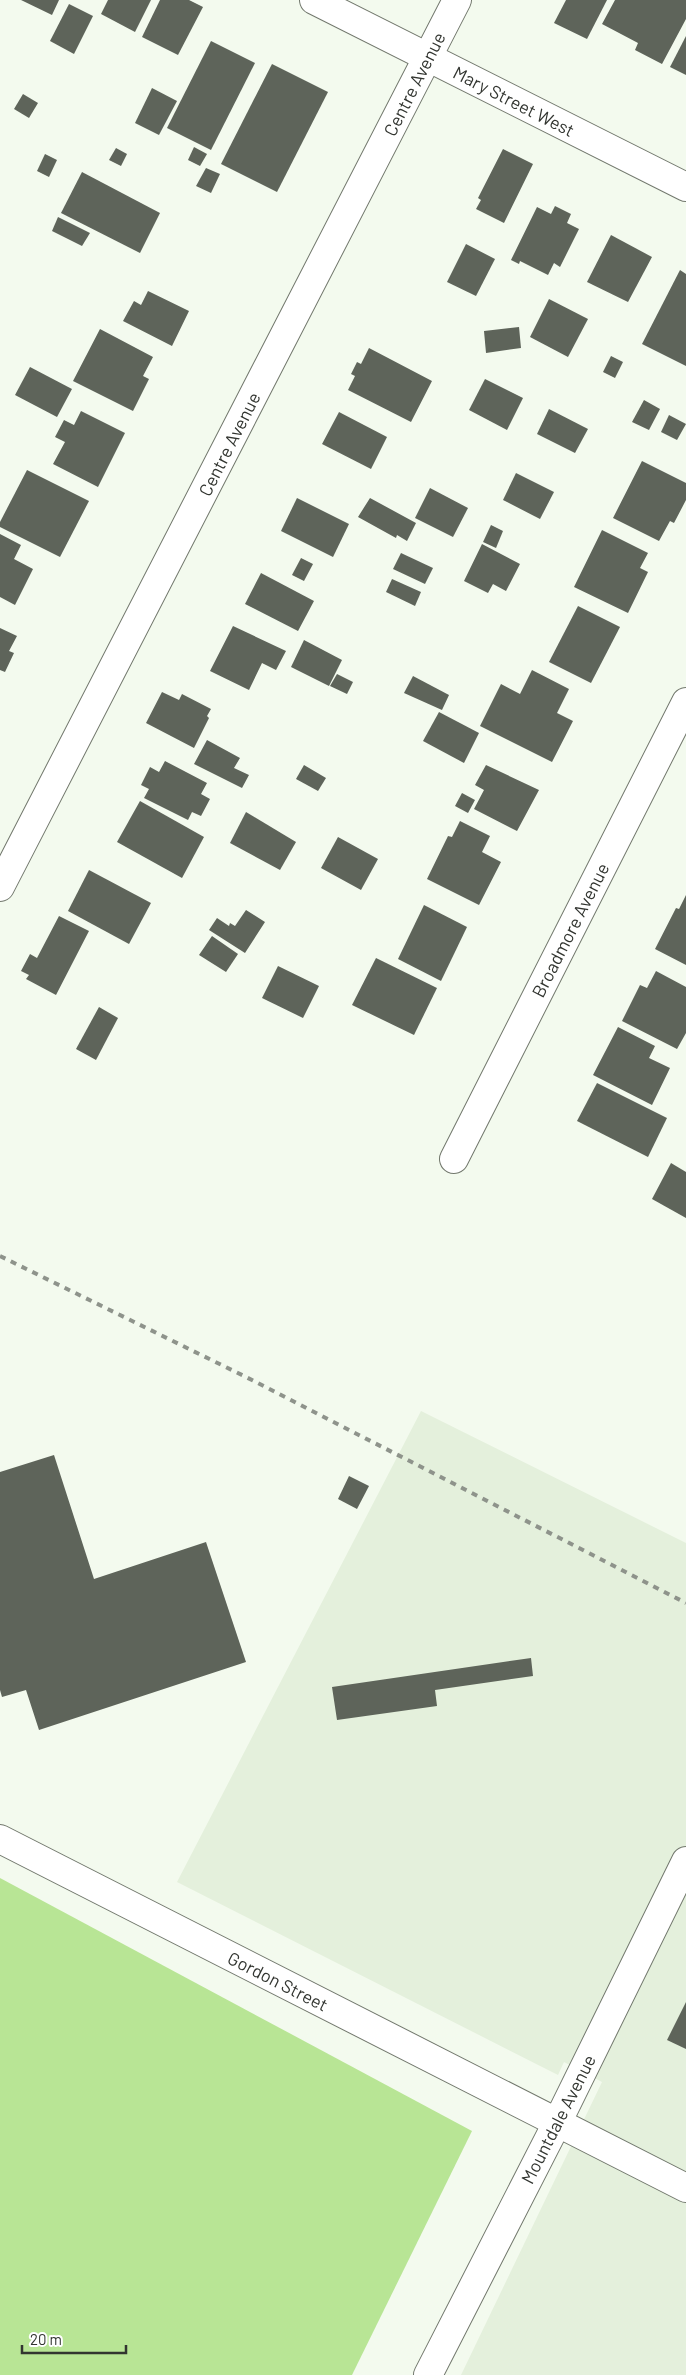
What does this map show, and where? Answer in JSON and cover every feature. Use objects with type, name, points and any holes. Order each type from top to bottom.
[{"type":"street","name":"Mary Street West","points":[[314,0],[686,187]]},
{"type":"street","name":"Centre Avenue","points":[[0,887],[457,0]]},
{"type":"street","name":"Broadmore Avenue","points":[[454,1159],[686,702]]},
{"type":"street","name":"Gordon Street","points":[[0,1839],[686,2188]]},
{"type":"street","name":"Mountdale Avenue","points":[[428,2375],[557,2123],[686,1861]]},
{"type":"shaded area","points":[[421,1411],[686,1543],[686,2375],[461,2375],[602,2082],[564,2062],[558,2075],[177,1882]]},
{"type":"green space","points":[[0,1878],[472,2131],[352,2375],[0,2375]]},
{"type":"building","points":[[21,0],[59,0],[52,15]]},
{"type":"building","points":[[108,0],[151,0],[135,32],[101,14]]},
{"type":"building","points":[[160,0],[189,0],[203,7],[178,55],[142,37]]},
{"type":"building","points":[[566,0],[607,0],[587,39],[554,23]]},
{"type":"building","points":[[615,0],[686,0],[686,19],[662,64],[635,50],[638,43],[602,24]]},
{"type":"building","points":[[69,4],[93,16],[74,54],[50,41]]},
{"type":"building","points":[[686,36],[686,75],[670,67]]},
{"type":"building","points":[[211,41],[255,63],[211,150],[167,128]]},
{"type":"building","points":[[272,64],[328,92],[277,192],[221,164]]},
{"type":"building","points":[[152,88],[177,101],[159,135],[135,123]]},
{"type":"building","points":[[23,94],[38,103],[29,118],[14,109]]},
{"type":"building","points":[[194,147],[207,154],[200,166],[188,160]]},
{"type":"building","points":[[116,148],[127,154],[121,166],[109,160]]},
{"type":"building","points":[[503,149],[533,164],[504,223],[476,209],[481,200],[478,198]]},
{"type":"building","points":[[45,154],[57,160],[49,177],[37,171]]},
{"type":"building","points":[[206,168],[220,174],[211,193],[196,186]]},
{"type":"building","points":[[82,172],[160,213],[140,253],[61,213]]},
{"type":"building","points":[[555,206],[571,214],[567,223],[579,229],[560,267],[554,263],[548,275],[520,261],[519,264],[511,260],[537,207],[551,214]]},
{"type":"building","points":[[58,217],[90,233],[82,246],[52,231]]},
{"type":"building","points":[[611,235],[652,257],[628,302],[587,282]]},
{"type":"building","points":[[466,244],[495,259],[476,296],[447,282]]},
{"type":"building","points":[[680,270],[686,274],[686,366],[642,344]]},
{"type":"building","points":[[148,291],[189,311],[172,346],[123,321],[134,301],[141,305]]},
{"type":"building","points":[[549,299],[588,319],[568,357],[530,337]]},
{"type":"building","points":[[519,327],[521,348],[486,353],[484,331]]},
{"type":"building","points":[[100,329],[153,357],[143,376],[149,379],[133,411],[73,381]]},
{"type":"building","points":[[369,348],[432,381],[411,422],[348,390],[355,376],[351,374],[357,362],[361,364]]},
{"type":"building","points":[[611,356],[623,362],[615,378],[603,372]]},
{"type":"building","points":[[30,367],[72,389],[57,417],[15,395]]},
{"type":"building","points":[[485,379],[523,398],[507,430],[469,410]]},
{"type":"building","points":[[644,400],[660,409],[649,430],[632,422]]},
{"type":"building","points":[[549,409],[588,429],[575,453],[537,434]]},
{"type":"building","points":[[81,411],[125,433],[98,487],[53,464],[65,442],[55,437],[64,420],[74,425]]},
{"type":"building","points":[[339,412],[387,437],[371,469],[322,444]]},
{"type":"building","points":[[669,415],[686,424],[677,440],[661,432]]},
{"type":"building","points":[[642,461],[686,483],[686,500],[674,523],[670,521],[659,541],[613,518]]},
{"type":"building","points":[[27,470],[89,501],[60,557],[0,527],[0,522]]},
{"type":"building","points":[[516,473],[554,492],[540,519],[503,500]]},
{"type":"building","points":[[430,488],[468,508],[453,537],[415,518]]},
{"type":"building","points":[[297,498],[349,524],[333,557],[281,531]]},
{"type":"building","points":[[370,498],[416,523],[407,541],[397,535],[396,538],[358,517]]},
{"type":"building","points":[[491,525],[503,531],[496,548],[483,542]]},
{"type":"building","points":[[602,530],[648,553],[640,568],[648,572],[628,613],[574,587]]},
{"type":"building","points":[[0,534],[21,545],[14,559],[33,569],[15,605],[0,597]]},
{"type":"building","points":[[482,544],[520,564],[506,591],[493,584],[488,593],[464,581]]},
{"type":"building","points":[[401,553],[433,568],[425,584],[393,569]]},
{"type":"building","points":[[301,558],[313,564],[304,581],[292,575]]},
{"type":"building","points":[[261,573],[314,601],[298,631],[245,604]]},
{"type":"building","points":[[392,579],[421,592],[415,606],[386,592]]},
{"type":"building","points":[[578,606],[620,627],[591,683],[549,662]]},
{"type":"building","points":[[233,626],[286,651],[276,670],[262,663],[249,690],[210,671]]},
{"type":"building","points":[[0,628],[17,636],[9,651],[14,653],[5,672],[0,670]]},
{"type":"building","points":[[304,640],[342,660],[329,686],[291,667]]},
{"type":"building","points":[[532,670],[569,689],[557,713],[573,721],[552,762],[480,726],[501,684],[520,694]]},
{"type":"building","points":[[337,674],[353,682],[347,694],[330,686]]},
{"type":"building","points":[[413,676],[449,695],[442,710],[404,693]]},
{"type":"building","points":[[162,692],[179,700],[182,694],[211,709],[207,716],[209,718],[194,748],[146,723]]},
{"type":"building","points":[[439,712],[479,733],[464,763],[423,741]]},
{"type":"building","points":[[207,740],[240,758],[234,768],[249,775],[242,788],[194,764]]},
{"type":"building","points":[[165,761],[207,783],[201,794],[210,799],[201,816],[192,812],[188,820],[144,798],[149,789],[141,785],[150,767],[159,772]]},
{"type":"building","points":[[304,765],[326,778],[318,791],[296,779]]},
{"type":"building","points":[[486,765],[539,790],[517,831],[474,809],[484,790],[475,785]]},
{"type":"building","points":[[462,793],[475,800],[468,813],[455,806]]},
{"type":"building","points":[[140,801],[204,837],[182,878],[117,842]]},
{"type":"building","points":[[246,812],[296,842],[280,870],[230,843]]},
{"type":"building","points":[[460,821],[490,836],[482,852],[501,862],[479,905],[427,879],[448,836],[452,837]]},
{"type":"building","points":[[338,837],[378,859],[361,890],[321,868]]},
{"type":"building","points":[[89,870],[151,903],[129,944],[68,911]]},
{"type":"building","points":[[686,895],[686,965],[655,949],[676,908],[679,909]]},
{"type":"building","points":[[424,905],[467,927],[441,981],[398,959]]},
{"type":"building","points":[[246,910],[265,922],[245,953],[209,930],[217,918],[229,926],[230,923],[235,926]]},
{"type":"building","points":[[59,916],[89,931],[56,995],[26,979],[29,975],[21,971],[30,954],[37,958]]},
{"type":"building","points":[[212,936],[238,954],[226,972],[199,955]]},
{"type":"building","points":[[376,958],[437,988],[414,1035],[352,1005]]},
{"type":"building","points":[[278,966],[319,986],[303,1018],[262,998]]},
{"type":"building","points":[[656,971],[686,987],[686,1033],[677,1049],[622,1021],[640,985],[647,988]]},
{"type":"building","points":[[99,1007],[118,1018],[96,1060],[76,1049]]},
{"type":"building","points":[[618,1027],[655,1046],[649,1058],[670,1068],[652,1105],[593,1075]]},
{"type":"building","points":[[597,1083],[667,1118],[648,1157],[577,1121]]},
{"type":"building","points":[[671,1163],[686,1172],[686,1218],[652,1199]]},
{"type":"building","points":[[54,1455],[94,1579],[206,1542],[246,1662],[39,1730],[26,1690],[2,1697],[0,1690],[0,1472]]},
{"type":"building","points":[[349,1476],[369,1486],[357,1509],[338,1499]]},
{"type":"building","points":[[531,1658],[533,1676],[435,1690],[437,1706],[337,1720],[332,1687]]},
{"type":"building","points":[[686,2002],[686,2049],[667,2040]]},
{"type":"railway","points":[[0,1256],[246,1377],[686,1603]]}]
